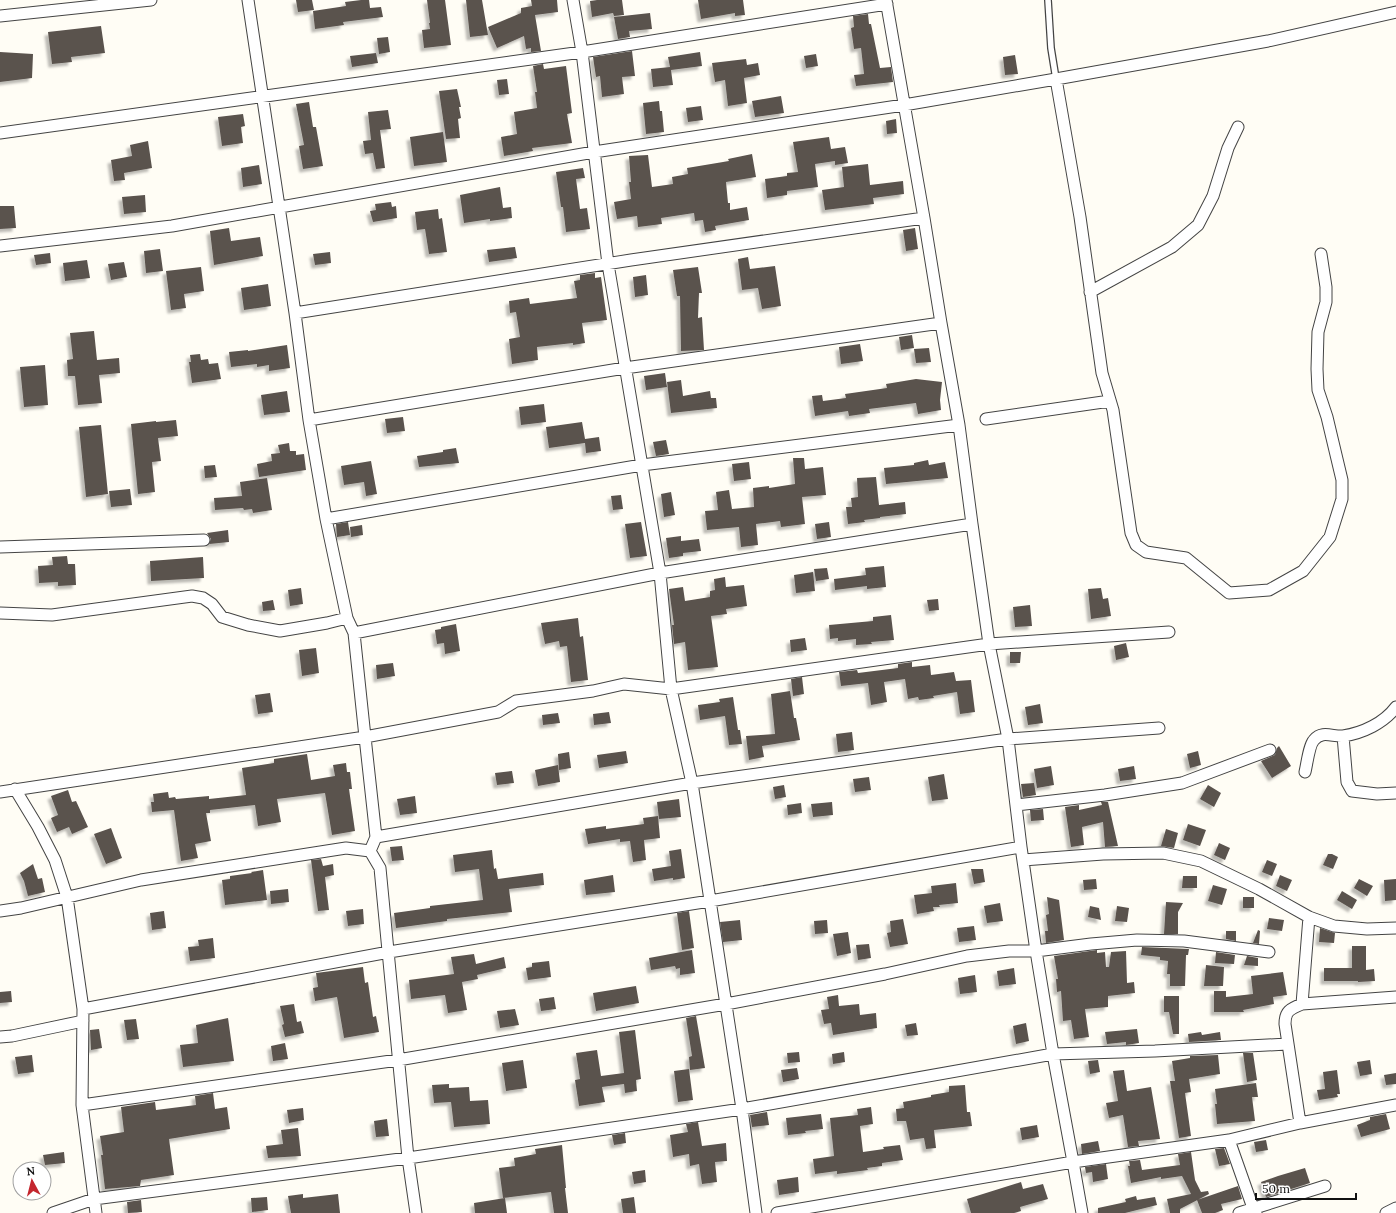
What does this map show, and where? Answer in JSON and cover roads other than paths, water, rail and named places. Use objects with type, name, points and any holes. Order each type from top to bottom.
[{"type":"street","points":[[0,16],[151,0]]},
{"type":"street","points":[[248,0],[295,313],[309,420],[326,518],[347,618],[354,633],[376,837],[370,851]]},
{"type":"street","points":[[573,0],[582,52],[608,264],[660,573],[671,689],[692,783],[742,1109],[756,1213]]},
{"type":"street","points":[[0,133],[263,98],[582,52],[886,2],[960,425],[989,644],[1008,739],[1021,847],[1036,951],[1082,1213]]},
{"type":"street","points":[[0,246],[172,226],[594,152],[1056,79],[1268,41],[1396,12]]},
{"type":"street","points":[[1056,79],[1078,209],[1102,373],[1113,410],[1131,533],[1136,545],[1146,552],[1186,558],[1229,593],[1269,590],[1303,571],[1330,537],[1342,499],[1342,480],[1318,390],[1318,332],[1326,302],[1326,286],[1321,254]]},
{"type":"street","points":[[1090,292],[1172,247],[1198,225],[1212,196],[1228,148],[1238,127]]},
{"type":"street","points":[[295,313],[608,264],[924,218]]},
{"type":"street","points":[[309,420],[625,368],[942,323]]},
{"type":"street","points":[[986,419],[1110,401]]},
{"type":"street","points":[[326,518],[642,465],[960,425]]},
{"type":"street","points":[[354,633],[660,573],[972,524]]},
{"type":"street","points":[[0,547],[204,540]]},
{"type":"street","points":[[0,613],[52,615],[192,596],[203,598],[212,604],[222,617],[248,625],[280,631],[347,618]]},
{"type":"street","points":[[0,792],[365,737],[498,712],[516,701],[593,691],[624,684],[671,689],[989,644],[1169,632]]},
{"type":"street","points":[[1305,772],[1313,741],[1317,736],[1324,734],[1343,736],[1368,729],[1382,720],[1396,707]]},
{"type":"street","points":[[376,837],[692,783],[1008,739],[1159,728]]},
{"type":"street","points":[[1343,736],[1347,782],[1352,791],[1377,794],[1396,793]]},
{"type":"street","points":[[1016,805],[1105,795],[1182,783],[1270,750]]},
{"type":"street","points":[[15,789],[38,827],[55,860],[67,897],[83,1009],[82,1105],[96,1213]]},
{"type":"street","points":[[83,1009],[389,952],[710,901],[1021,847]]},
{"type":"street","points":[[0,911],[140,880],[346,848],[370,851]]},
{"type":"street","points":[[370,851],[380,868],[408,1158],[416,1213]]},
{"type":"street","points":[[1023,860],[1103,854],[1163,853],[1201,861],[1259,889],[1309,917],[1334,926],[1367,929],[1396,928]]},
{"type":"street","points":[[1302,1004],[1309,917]]},
{"type":"street","points":[[82,1105],[398,1060],[726,1004],[885,974],[967,956],[1009,951],[1036,951],[1137,940],[1184,941],[1269,952]]},
{"type":"street","points":[[1300,1124],[1284,1024],[1285,1016],[1291,1008],[1302,1004],[1396,997]]},
{"type":"street","points":[[0,1037],[12,1036],[83,1021]]},
{"type":"street","points":[[53,1213],[94,1199],[408,1158],[742,1109],[1053,1054],[1155,1051],[1288,1044]]},
{"type":"street","points":[[776,1213],[1073,1162],[1229,1140],[1396,1105]]},
{"type":"street","points":[[1229,1140],[1254,1210]]},
{"type":"street","points":[[1239,1213],[1254,1210],[1325,1186]]},
{"type":"street","points":[[1386,1213],[1396,1208]]},
{"type":"lane","points":[[1048,0],[1050,48],[1056,79]]}]
